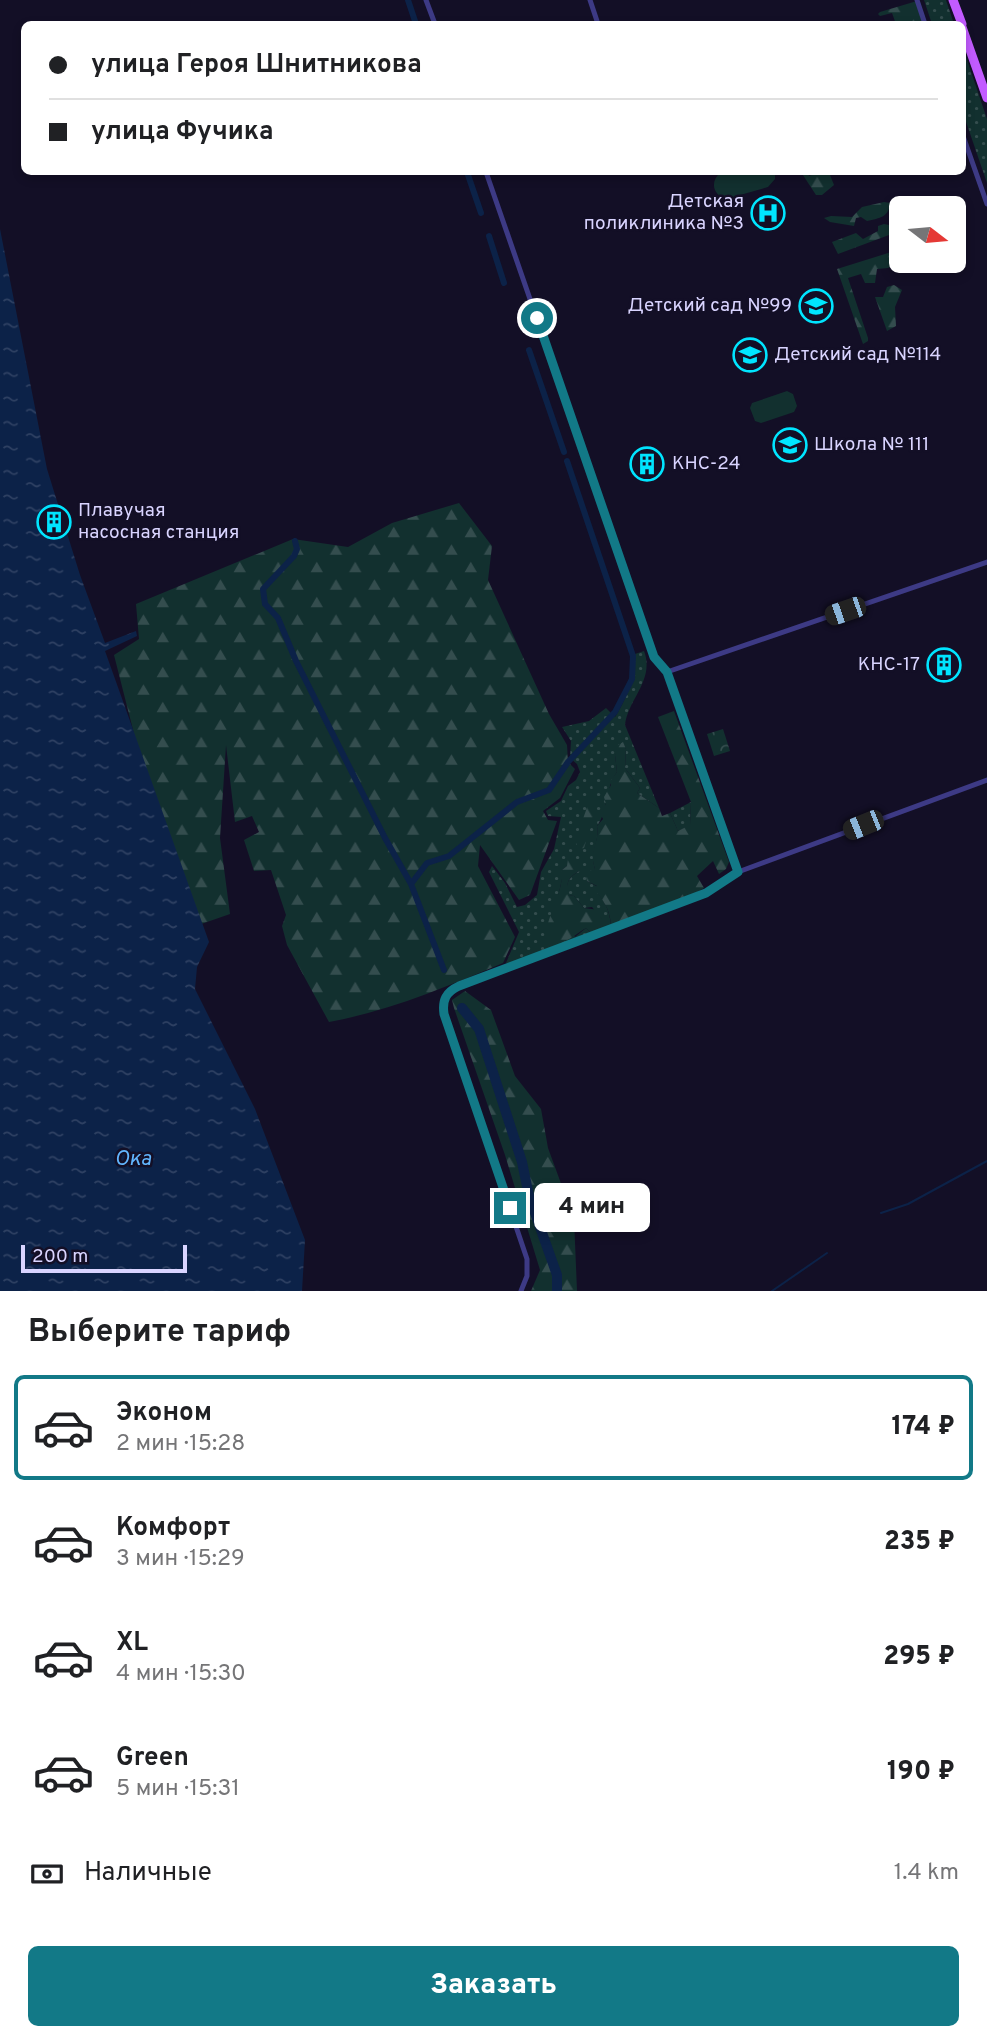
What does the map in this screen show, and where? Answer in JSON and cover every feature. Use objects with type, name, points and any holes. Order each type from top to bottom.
[{"type":"main road","points":[[953,0],[960,21]]},
{"type":"main road","points":[[966,38],[987,98]]},
{"type":"street","points":[[426,0],[434,21]]},
{"type":"street","points":[[590,0],[597,21]]},
{"type":"street","points":[[917,0],[924,21]]},
{"type":"street","points":[[966,144],[987,204]]},
{"type":"street","points":[[487,175],[654,657],[667,672],[738,872]]},
{"type":"street","points":[[667,672],[987,562]]},
{"type":"street","points":[[521,1291],[527,1276],[527,1259],[444,1014],[444,999],[452,989],[706,893],[738,872],[987,780]]},
{"type":"green space","points":[[924,0],[946,0],[953,21],[931,21]]},
{"type":"green space","points":[[917,1],[925,21],[895,21],[892,13],[880,16],[880,12]]},
{"type":"green space","points":[[966,57],[987,119],[987,183],[966,122]]},
{"type":"green space","points":[[775,175],[775,179],[768,187],[726,199],[715,191],[717,176]]},
{"type":"green space","points":[[803,175],[830,175],[834,185],[822,195],[816,195]]},
{"type":"green space","points":[[889,203],[886,214],[880,218],[867,221],[861,217],[856,218],[854,226],[830,222],[824,218],[852,217],[862,207]]},
{"type":"green space","points":[[889,225],[889,235],[838,254],[832,242],[856,233],[863,239],[878,231],[878,226]]},
{"type":"green space","points":[[889,253],[889,268],[877,269],[875,283],[865,283],[861,274],[848,278],[868,338],[863,344],[837,269]]},
{"type":"green space","points":[[894,285],[902,290],[895,307],[896,326],[887,331],[875,297],[883,297],[887,287]]},
{"type":"green space","points":[[787,391],[793,394],[797,406],[794,412],[761,423],[755,421],[750,408],[752,403]]},
{"type":"green space","points":[[459,503],[492,546],[488,580],[549,714],[567,745],[568,762],[575,769],[560,798],[543,811],[548,820],[557,821],[530,895],[519,900],[480,845],[478,866],[515,937],[503,963],[395,1005],[329,1022],[287,945],[282,926],[286,915],[271,870],[254,871],[244,840],[259,832],[252,816],[235,822],[226,745],[220,838],[230,914],[184,930],[114,655],[139,639],[136,604],[293,539],[348,547],[392,523]]},
{"type":"green space","points":[[644,651],[644,680],[625,725],[659,808],[637,793],[640,788],[625,768],[626,749],[623,743],[615,755],[617,772],[597,826],[593,857],[595,869],[587,881],[598,887],[594,889],[606,906],[611,925],[604,922],[592,907],[584,908],[574,896],[567,895],[568,881],[579,871],[567,866],[562,870],[556,906],[575,937],[586,928],[592,934],[506,963],[519,932],[489,872],[492,866],[505,883],[517,907],[525,905],[537,895],[541,872],[554,849],[561,817],[548,816],[546,811],[561,801],[568,786],[576,780],[580,772],[577,764],[570,758],[571,741],[562,727],[589,721],[606,708],[615,717],[629,688],[632,655]]},
{"type":"green space","points":[[674,711],[729,862],[726,869],[719,874],[713,861],[697,876],[704,888],[678,903],[592,934],[586,928],[562,943],[545,943],[548,924],[560,889],[562,870],[567,866],[568,859],[580,863],[579,871],[569,881],[568,895],[574,896],[584,908],[599,910],[601,918],[611,924],[605,905],[593,889],[597,886],[587,881],[585,872],[595,869],[593,851],[597,826],[603,819],[600,813],[606,804],[604,797],[617,772],[615,755],[618,745],[623,742],[626,749],[625,768],[640,788],[637,793],[659,808],[662,816],[670,813],[678,831],[690,825],[691,802],[658,717]]},
{"type":"green space","points":[[723,729],[730,751],[714,756],[707,734]]},
{"type":"green space","points":[[600,782],[600,787],[594,793],[596,811],[584,848],[579,849],[575,841],[593,791],[592,783]]},
{"type":"green space","points":[[691,802],[690,826],[678,831],[670,813]]},
{"type":"green space","points":[[465,991],[491,1010],[515,1076],[541,1109],[548,1148],[574,1219],[577,1291],[531,1291],[540,1270],[505,1155],[452,1000]]},
{"type":"water","name":"Ока","points":[[0,229],[47,469],[80,575],[105,643],[136,631],[137,636],[105,651],[209,942],[197,967],[195,989],[255,1109],[305,1240],[302,1291],[0,1291]]},
{"type":"waterway","points":[[408,0],[415,21]]},
{"type":"waterway","points":[[468,175],[481,213]]},
{"type":"waterway","points":[[489,236],[504,283]]},
{"type":"waterway","points":[[529,350],[564,452]]},
{"type":"waterway","points":[[444,970],[411,884],[427,863],[449,856],[517,802],[549,790],[568,762],[615,712],[632,679],[633,656],[567,461]]},
{"type":"waterway","points":[[295,541],[297,549],[294,556],[263,589],[265,604],[278,618],[296,661],[411,884]]},
{"type":"waterway","points":[[462,1008],[479,1029],[522,1162],[529,1196],[557,1275],[557,1291]]},
{"type":"waterway","points":[[881,1213],[908,1204],[987,1161]]},
{"type":"waterway","points":[[772,1291],[827,1253]]},
{"type":"place","name":"Детская поликлиника №3","points":[[768,213]]},
{"type":"place","name":"Детский сад №99","points":[[816,306]]},
{"type":"place","name":"Детский сад №114","points":[[750,355]]},
{"type":"place","name":"Школа № 111","points":[[790,445]]},
{"type":"place","name":"КНС-24","points":[[647,464]]},
{"type":"place","name":"Плавучая насосная станция","points":[[54,522]]},
{"type":"place","name":"КНС-17","points":[[944,665]]},
{"type":"route","points":[[510,1208],[444,1014],[444,999],[447,994],[459,986],[706,893],[738,872],[667,672],[654,657],[537,318]]}]
